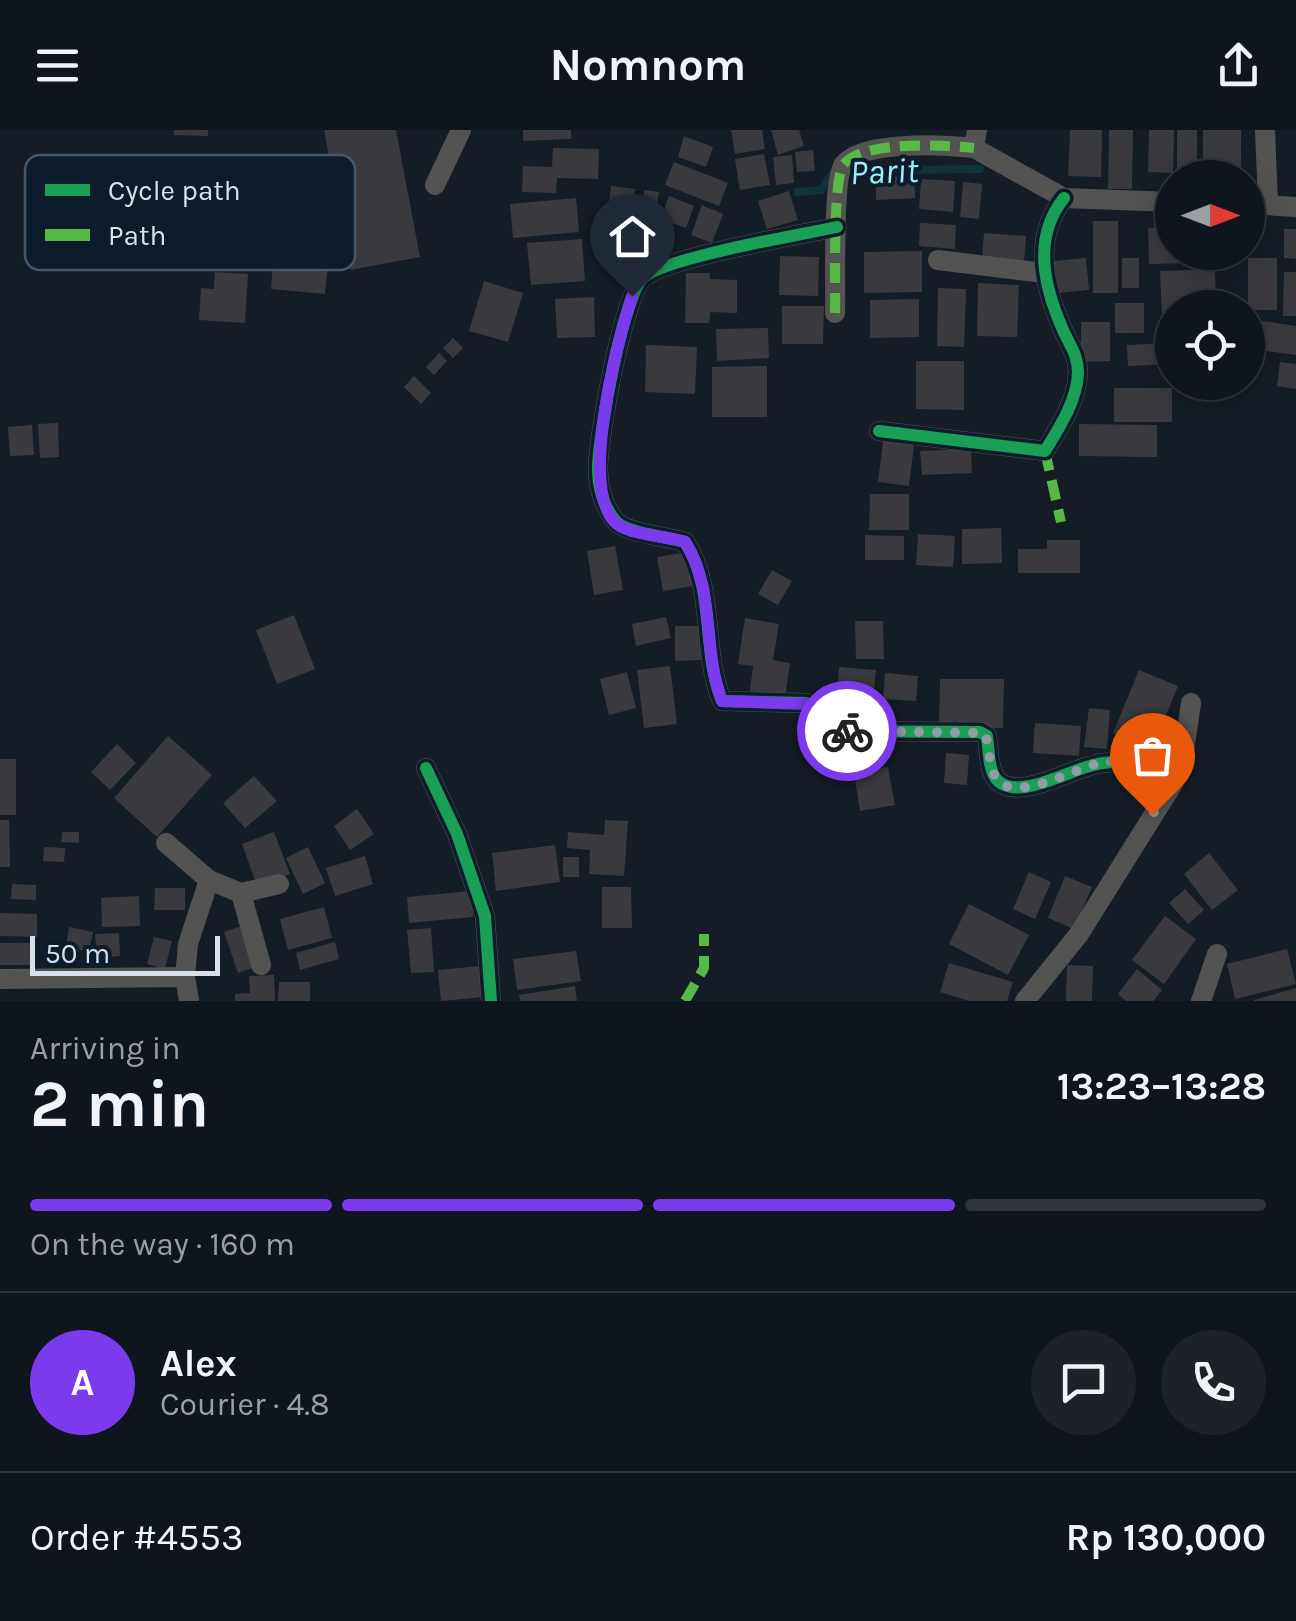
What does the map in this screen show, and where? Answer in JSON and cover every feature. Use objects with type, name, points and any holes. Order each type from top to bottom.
[{"type":"street","points":[[435,185],[461,130]]},
{"type":"street","points":[[1262,160],[1265,130]]},
{"type":"street","points":[[835,313],[840,169],[853,158],[890,148],[975,139],[1064,198],[1155,201]]},
{"type":"street","points":[[879,431],[1045,451],[1069,409],[1078,376],[1076,353],[1052,306],[1044,273],[1044,242],[1054,210],[1064,198]]},
{"type":"street","points":[[1265,205],[1296,207]]},
{"type":"street","points":[[837,227],[678,263],[644,277],[632,296],[620,336],[600,447],[600,490],[616,523],[685,542],[692,553],[704,590],[712,660],[722,701],[806,704],[825,731],[980,732],[987,736],[992,772],[997,781],[1011,788],[1036,784],[1100,762],[1182,765]]},
{"type":"street","points":[[938,260],[1044,273]]},
{"type":"street","points":[[1025,1001],[1078,934],[1182,765],[1190,702]]},
{"type":"street","points":[[426,768],[457,834],[484,916],[491,1001]]},
{"type":"street","points":[[166,843],[208,880],[241,893],[280,884]]},
{"type":"street","points":[[190,1001],[185,977],[188,944],[208,880]]},
{"type":"street","points":[[241,893],[262,965]]},
{"type":"street","points":[[1201,1001],[1217,954]]},
{"type":"street","points":[[0,978],[185,977]]},
{"type":"building","points":[[174,130],[208,130],[208,136],[174,135]]},
{"type":"building","points":[[324,130],[396,130],[420,257],[355,269],[355,155],[329,155]]},
{"type":"building","points":[[523,130],[571,130],[571,139],[523,141]]},
{"type":"building","points":[[731,130],[762,130],[765,149],[735,154]]},
{"type":"building","points":[[771,130],[799,130],[804,146],[778,155]]},
{"type":"building","points":[[1070,130],[1102,130],[1101,177],[1068,176]]},
{"type":"building","points":[[1109,130],[1133,130],[1132,189],[1108,189]]},
{"type":"building","points":[[1149,130],[1174,130],[1173,160],[1155,160],[1155,172],[1148,172]]},
{"type":"building","points":[[1177,130],[1197,130],[1197,160],[1177,160]]},
{"type":"building","points":[[1203,130],[1241,130],[1241,160],[1203,160]]},
{"type":"building","points":[[684,136],[713,147],[706,167],[678,157]]},
{"type":"building","points":[[553,148],[599,149],[598,179],[557,178],[556,193],[522,192],[523,166],[552,167]]},
{"type":"building","points":[[813,150],[815,171],[797,172],[795,152]]},
{"type":"building","points":[[764,154],[770,185],[740,190],[735,159]]},
{"type":"building","points":[[792,155],[794,183],[776,185],[773,157]]},
{"type":"building","points":[[674,162],[728,183],[719,206],[665,185]]},
{"type":"building","points":[[914,176],[915,198],[876,200],[876,177]]},
{"type":"building","points":[[921,179],[955,181],[953,212],[919,209]]},
{"type":"building","points":[[963,182],[982,184],[979,219],[960,217]]},
{"type":"building","points":[[611,186],[635,189],[632,212],[608,209]]},
{"type":"building","points":[[644,190],[659,192],[654,222],[639,220]]},
{"type":"building","points":[[789,191],[798,220],[767,229],[758,201]]},
{"type":"building","points":[[669,196],[694,206],[686,228],[661,219]]},
{"type":"building","points":[[576,198],[579,232],[513,238],[510,204]]},
{"type":"building","points":[[702,205],[723,214],[712,243],[691,235]]},
{"type":"building","points":[[612,218],[660,225],[656,254],[607,247]]},
{"type":"building","points":[[1093,221],[1118,221],[1118,293],[1093,293]]},
{"type":"building","points":[[920,223],[956,225],[955,249],[919,246]]},
{"type":"building","points":[[1148,228],[1155,228],[1155,264],[1149,264]]},
{"type":"building","points":[[1284,229],[1296,229],[1296,259],[1284,258]]},
{"type":"building","points":[[984,233],[1026,236],[1024,261],[982,258]]},
{"type":"building","points":[[582,239],[585,281],[531,285],[527,243]]},
{"type":"building","points":[[922,251],[922,292],[864,293],[864,252]]},
{"type":"building","points":[[780,256],[819,257],[818,296],[779,295]]},
{"type":"building","points":[[1086,258],[1089,290],[1055,293],[1053,261]]},
{"type":"building","points":[[1122,258],[1139,258],[1139,288],[1122,288]]},
{"type":"building","points":[[1265,258],[1277,258],[1277,310],[1265,310],[1265,290],[1248,290],[1248,270],[1265,270]]},
{"type":"building","points":[[272,270],[327,270],[325,294],[271,289]]},
{"type":"building","points":[[1215,270],[1216,290],[1161,290],[1160,271]]},
{"type":"building","points":[[215,272],[248,274],[245,323],[199,320],[201,288],[214,289]]},
{"type":"building","points":[[1284,272],[1296,272],[1296,316],[1283,316]]},
{"type":"building","points":[[686,273],[710,273],[710,279],[737,280],[737,313],[710,312],[709,323],[685,323]]},
{"type":"building","points":[[484,281],[523,293],[508,342],[469,331]]},
{"type":"building","points":[[978,283],[1019,285],[1017,337],[977,336]]},
{"type":"building","points":[[938,288],[966,289],[964,347],[937,346]]},
{"type":"building","points":[[594,297],[595,337],[557,338],[555,299]]},
{"type":"building","points":[[919,299],[919,337],[870,338],[870,300]]},
{"type":"building","points":[[1115,303],[1144,303],[1144,333],[1115,333]]},
{"type":"building","points":[[782,306],[824,306],[823,344],[782,344]]},
{"type":"building","points":[[1265,321],[1296,326],[1296,355],[1265,351]]},
{"type":"building","points":[[1081,322],[1110,322],[1110,361],[1081,362]]},
{"type":"building","points":[[768,328],[769,358],[717,361],[716,329]]},
{"type":"building","points":[[453,338],[463,348],[453,358],[443,348]]},
{"type":"building","points":[[1155,344],[1155,365],[1128,366],[1127,345]]},
{"type":"building","points":[[646,345],[697,347],[695,394],[645,392]]},
{"type":"building","points":[[439,353],[447,361],[434,375],[426,367]]},
{"type":"building","points":[[916,361],[964,361],[964,410],[916,409]]},
{"type":"building","points":[[1280,362],[1296,364],[1296,389],[1277,386]]},
{"type":"building","points":[[767,366],[767,417],[712,417],[712,367]]},
{"type":"building","points":[[414,376],[431,393],[421,404],[404,387]]},
{"type":"building","points":[[1114,388],[1155,388],[1155,400],[1172,400],[1172,422],[1114,422]]},
{"type":"building","points":[[58,423],[59,457],[40,458],[38,424]]},
{"type":"building","points":[[1079,424],[1157,425],[1157,457],[1079,456]]},
{"type":"building","points":[[32,425],[34,455],[10,456],[8,427]]},
{"type":"building","points":[[883,441],[914,445],[909,486],[878,482]]},
{"type":"building","points":[[971,449],[972,473],[922,475],[920,451]]},
{"type":"building","points":[[870,494],[909,494],[909,530],[869,530]]},
{"type":"building","points":[[1001,528],[1002,563],[962,564],[962,529]]},
{"type":"building","points":[[918,534],[955,536],[953,567],[916,565]]},
{"type":"building","points":[[865,535],[904,536],[904,560],[865,560]]},
{"type":"building","points":[[1047,540],[1080,540],[1080,573],[1018,573],[1018,549],[1047,549]]},
{"type":"building","points":[[615,546],[623,590],[594,595],[587,551]]},
{"type":"building","points":[[688,552],[693,586],[663,591],[657,557]]},
{"type":"building","points":[[772,570],[792,581],[778,605],[758,594]]},
{"type":"building","points":[[294,615],[315,669],[277,684],[256,630]]},
{"type":"building","points":[[666,617],[671,638],[636,646],[632,624]]},
{"type":"building","points":[[745,618],[779,624],[773,660],[790,663],[785,697],[750,691],[753,666],[738,664]]},
{"type":"building","points":[[855,621],[883,621],[884,659],[856,659]]},
{"type":"building","points":[[675,626],[702,626],[702,660],[675,661]]},
{"type":"building","points":[[670,666],[677,724],[644,728],[637,670]]},
{"type":"building","points":[[839,667],[876,670],[873,700],[837,697]]},
{"type":"building","points":[[1139,670],[1178,686],[1152,749],[1113,733]]},
{"type":"building","points":[[627,672],[636,708],[609,715],[600,679]]},
{"type":"building","points":[[885,673],[918,676],[916,701],[883,699]]},
{"type":"building","points":[[940,679],[1004,679],[1003,728],[939,727]]},
{"type":"building","points":[[838,702],[875,705],[873,725],[837,722]]},
{"type":"building","points":[[1089,708],[1110,710],[1107,749],[1084,747]]},
{"type":"building","points":[[1035,723],[1081,726],[1079,756],[1033,753]]},
{"type":"building","points":[[168,736],[212,775],[157,837],[114,798]]},
{"type":"building","points":[[117,744],[136,763],[110,790],[91,772]]},
{"type":"building","points":[[946,753],[969,755],[967,785],[944,783]]},
{"type":"building","points":[[0,759],[16,759],[16,815],[0,815]]},
{"type":"building","points":[[888,767],[895,805],[860,811],[854,773]]},
{"type":"building","points":[[254,776],[277,801],[245,828],[223,803]]},
{"type":"building","points":[[357,809],[374,834],[350,850],[334,826]]},
{"type":"building","points":[[0,820],[9,820],[10,867],[0,867]]},
{"type":"building","points":[[605,820],[628,821],[624,876],[589,874],[590,850],[567,848],[568,832],[604,835]]},
{"type":"building","points":[[62,832],[79,832],[79,843],[61,842]]},
{"type":"building","points":[[274,832],[290,874],[257,886],[242,844]]},
{"type":"building","points":[[555,845],[560,882],[496,891],[492,853]]},
{"type":"building","points":[[44,847],[65,848],[64,862],[43,861]]},
{"type":"building","points":[[308,847],[325,883],[303,894],[286,858]]},
{"type":"building","points":[[1209,853],[1238,890],[1212,910],[1184,874]]},
{"type":"building","points":[[365,856],[373,884],[335,896],[326,868]]},
{"type":"building","points":[[563,857],[579,857],[579,877],[563,877]]},
{"type":"building","points":[[1029,872],[1051,882],[1035,919],[1013,909]]},
{"type":"building","points":[[1065,876],[1092,887],[1074,929],[1048,918]]},
{"type":"building","points":[[12,884],[36,885],[36,900],[11,899]]},
{"type":"building","points":[[602,887],[631,887],[632,928],[602,928]]},
{"type":"building","points":[[155,888],[185,888],[185,910],[154,910]]},
{"type":"building","points":[[1185,889],[1204,910],[1188,924],[1169,903]]},
{"type":"building","points":[[471,891],[473,917],[409,923],[407,897]]},
{"type":"building","points":[[139,896],[140,926],[102,927],[101,898]]},
{"type":"building","points":[[969,904],[1029,935],[1008,975],[949,944]]},
{"type":"building","points":[[324,907],[332,938],[288,950],[280,919]]},
{"type":"building","points":[[0,913],[37,914],[37,937],[0,936]]},
{"type":"building","points":[[1165,916],[1196,939],[1164,984],[1132,960]]},
{"type":"building","points":[[245,925],[260,965],[238,973],[224,932]]},
{"type":"building","points":[[69,927],[93,932],[89,952],[66,947]]},
{"type":"building","points":[[431,928],[434,972],[411,973],[407,930]]},
{"type":"building","points":[[119,933],[120,956],[97,958],[95,934]]},
{"type":"building","points":[[154,937],[172,941],[165,969],[147,964]]},
{"type":"building","points":[[335,942],[339,959],[300,970],[296,953]]},
{"type":"building","points":[[0,943],[35,943],[34,965],[0,965]]},
{"type":"building","points":[[1287,949],[1296,984],[1235,999],[1227,964]]},
{"type":"building","points":[[576,951],[581,981],[517,990],[513,959]]},
{"type":"building","points":[[949,963],[1013,982],[1007,1001],[969,1001],[940,992]]},
{"type":"building","points":[[1067,965],[1093,966],[1092,1001],[1066,1001]]},
{"type":"building","points":[[480,966],[483,997],[441,1001],[438,970]]},
{"type":"building","points":[[1137,969],[1162,990],[1153,1001],[1126,1001],[1118,994]]},
{"type":"building","points":[[274,975],[275,1001],[235,1001],[235,994],[250,993],[249,976]]},
{"type":"building","points":[[279,982],[310,982],[310,1001],[278,1001]]},
{"type":"building","points":[[575,986],[577,1001],[520,1001],[519,995]]},
{"type":"building","points":[[1296,988],[1296,1001],[1254,1001],[1254,1000]]},
{"type":"waterway","name":"Parit","points":[[798,192],[821,190],[834,171],[980,169]]},
{"type":"marked path","points":[[835,313],[836,211],[844,164],[854,156],[886,148],[974,148]]},
{"type":"marked path","points":[[1045,451],[1061,522]]},
{"type":"marked path","points":[[685,1001],[704,968],[704,934]]},
{"type":"cycle path","points":[[879,431],[1045,451],[1071,404],[1078,373],[1051,297],[1044,263],[1048,229],[1064,198]]},
{"type":"cycle path","points":[[837,227],[706,254],[658,269],[644,277],[636,289],[620,337],[599,453],[602,495],[619,524],[685,542],[701,580],[712,661],[722,701],[806,703],[825,731],[980,732],[987,736],[995,777],[1008,786],[1034,785],[1103,763],[1182,765]]},
{"type":"cycle path","points":[[426,768],[457,834],[485,916],[491,1001]]},
{"type":"way so far","points":[[847,731],[984,733],[992,772],[997,781],[1011,788],[1036,784],[1100,762],[1182,765],[1152,815]]},
{"type":"route","points":[[632,296],[620,336],[600,447],[600,490],[606,504],[616,523],[685,542],[692,553],[704,590],[712,660],[722,701],[806,704],[821,730],[847,731]]}]
